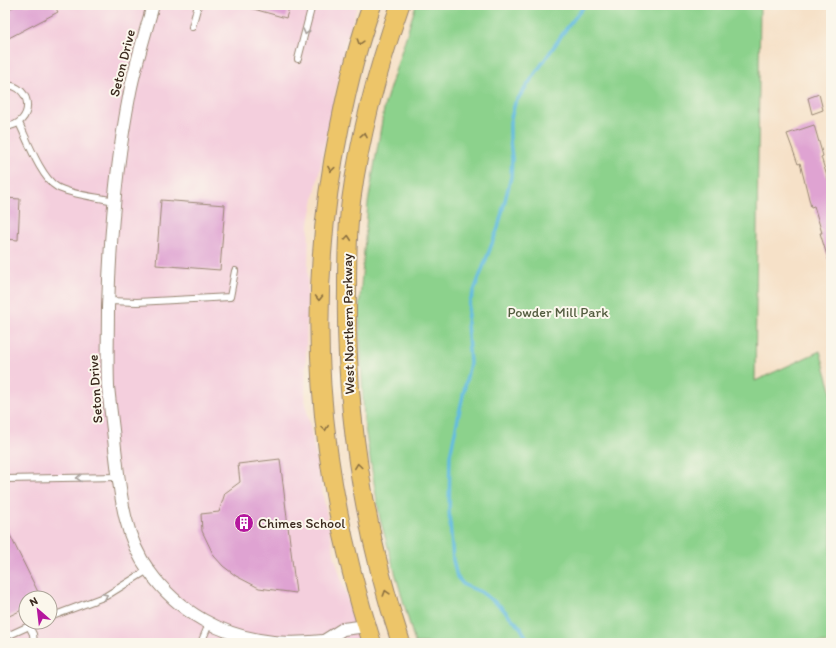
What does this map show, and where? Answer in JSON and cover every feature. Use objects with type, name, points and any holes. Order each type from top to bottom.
[{"type":"main road","name":"West Northern Parkway","points":[[372,5],[355,59],[333,160],[325,209],[319,296],[321,393],[334,495],[346,551],[372,643]]},
{"type":"main road","name":"West Northern Parkway","points":[[399,637],[372,543],[363,502],[354,437],[347,359],[346,251],[351,201],[367,119],[400,5]]},
{"type":"main road","points":[[367,626],[399,637]]},
{"type":"street","name":"Seton Drive","points":[[153,5],[130,92],[114,201],[109,301],[108,387],[118,477],[126,523],[136,548],[148,570],[169,595],[182,606],[209,624],[236,635],[275,643],[327,642],[343,629],[367,626]]},
{"type":"lane","points":[[192,27],[198,5]]},
{"type":"lane","points":[[298,59],[312,5]]},
{"type":"lane","points":[[5,85],[18,88],[24,95],[27,102],[25,116],[18,123],[5,127]]},
{"type":"lane","points":[[18,123],[42,169],[56,187],[114,201]]},
{"type":"lane","points":[[109,301],[137,302],[230,297],[235,271]]},
{"type":"lane","points":[[5,479],[118,477]]},
{"type":"lane","points":[[58,614],[106,596],[148,570]]},
{"type":"lane","points":[[201,643],[209,624]]},
{"type":"lane","points":[[5,637],[20,630]]},
{"type":"lane","points":[[31,630],[34,643]]},
{"type":"shaded area","points":[[5,5],[358,5],[346,40],[309,223],[305,400],[335,558],[361,643],[5,643]]},
{"type":"green space","name":"Powder Mill Park","points":[[416,5],[760,5],[755,381],[820,351],[831,390],[831,643],[415,643],[380,519],[364,422],[359,310],[368,203],[385,103]]},
{"type":"building","points":[[17,5],[54,5],[58,12],[5,40],[5,11]]},
{"type":"building","points":[[250,5],[290,5],[286,18],[250,8]]},
{"type":"building","points":[[819,94],[823,110],[812,114],[808,98]]},
{"type":"building","points":[[814,125],[823,156],[821,157],[831,189],[831,261],[829,262],[814,206],[811,207],[800,163],[798,164],[787,134]]},
{"type":"building","points":[[5,198],[20,199],[18,240],[5,239]]},
{"type":"building","points":[[161,200],[225,205],[220,270],[156,265]]},
{"type":"building","name":"Chimes School","points":[[280,459],[296,593],[259,588],[236,576],[223,566],[214,556],[202,531],[201,514],[219,512],[225,493],[240,482],[238,464]]},
{"type":"building","points":[[5,525],[37,590],[18,590],[18,612],[5,618]]},
{"type":"waterway","points":[[530,643],[520,627],[500,606],[481,592],[464,585],[457,577],[453,560],[449,510],[450,455],[470,363],[467,323],[469,304],[498,228],[511,177],[512,158],[510,122],[515,103],[566,29],[585,5]]},
{"type":"place","name":"Chimes School","points":[[244,523]]}]
